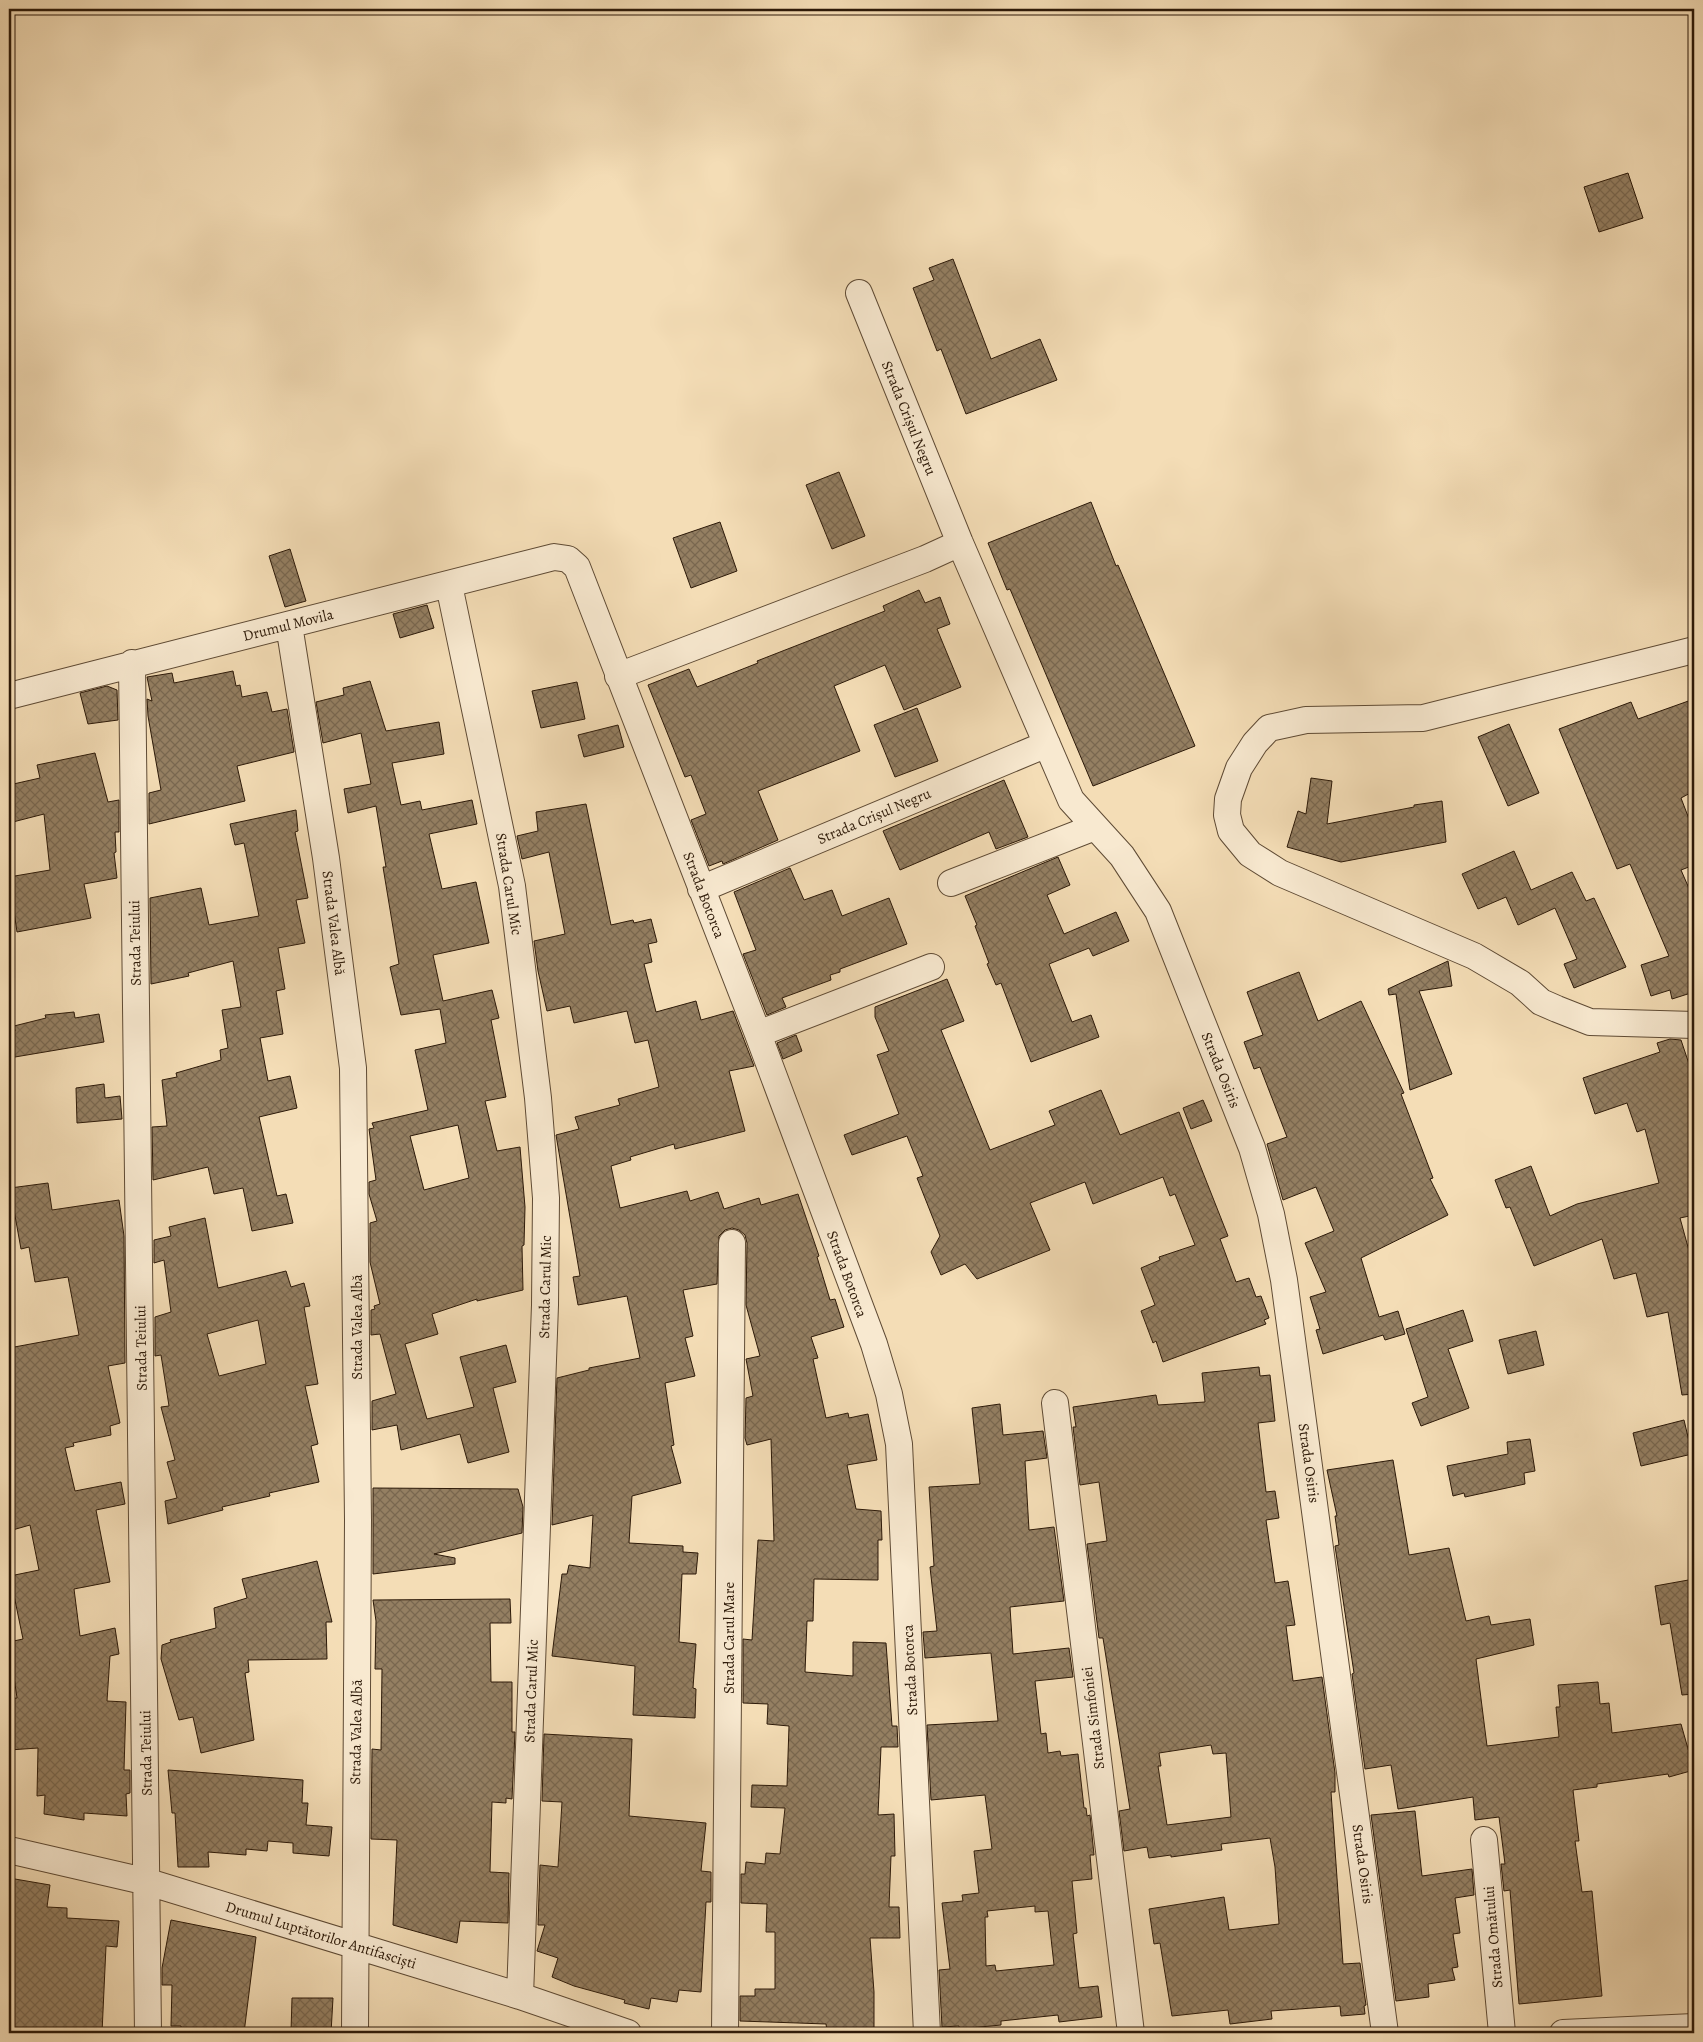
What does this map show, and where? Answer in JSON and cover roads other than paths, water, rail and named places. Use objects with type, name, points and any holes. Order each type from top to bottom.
[{"type":"street","name":"Strada Crișul Negru","points":[[858,292],[960,543],[1071,800],[1122,856],[1158,911]]},
{"type":"street","points":[[618,676],[925,559],[960,543]]},
{"type":"street","name":"Drumul Movila","points":[[9,696],[132,663],[554,558],[568,559]]},
{"type":"street","name":"Strada Botorca","points":[[568,559],[577,567],[758,1034],[874,1344],[889,1394],[899,1444],[927,2033]]},
{"type":"street","name":"Strada Carul Mic","points":[[449,585],[512,886],[538,1098],[546,1198],[545,1305],[520,1996]]},
{"type":"street","name":"Strada Valea Albă","points":[[289,625],[326,858],[353,1068],[358,1520],[354,1945],[355,2033]]},
{"type":"street","points":[[1694,650],[1423,718],[1306,720],[1269,728],[1255,743],[1239,768],[1228,799],[1227,815],[1231,831],[1250,854],[1280,873],[1474,956],[1520,983],[1549,1006],[1590,1022],[1694,1025]]},
{"type":"street","name":"Strada Teiului","points":[[132,663],[148,1882],[148,2033]]},
{"type":"street","name":"Strada Crișul Negru","points":[[701,889],[1046,744]]},
{"type":"street","points":[[951,883],[1095,826]]},
{"type":"street","name":"Strada Osiris","points":[[1158,911],[1252,1148],[1271,1214],[1284,1280],[1385,2033]]},
{"type":"street","points":[[758,1034],[930,967]]},
{"type":"street","name":"Strada Carul Mare","points":[[725,2033],[732,1243]]},
{"type":"street","name":"Strada Simfoniei","points":[[1055,1403],[1130,2033]]},
{"type":"street","name":"Strada Omătului","points":[[1484,1840],[1502,2033]]},
{"type":"street","name":"Drumul Luptătorilor Antifasciști","points":[[9,1850],[148,1882],[520,1996],[628,2033]]},
{"type":"street","points":[[1562,2033],[1694,2027]]}]
